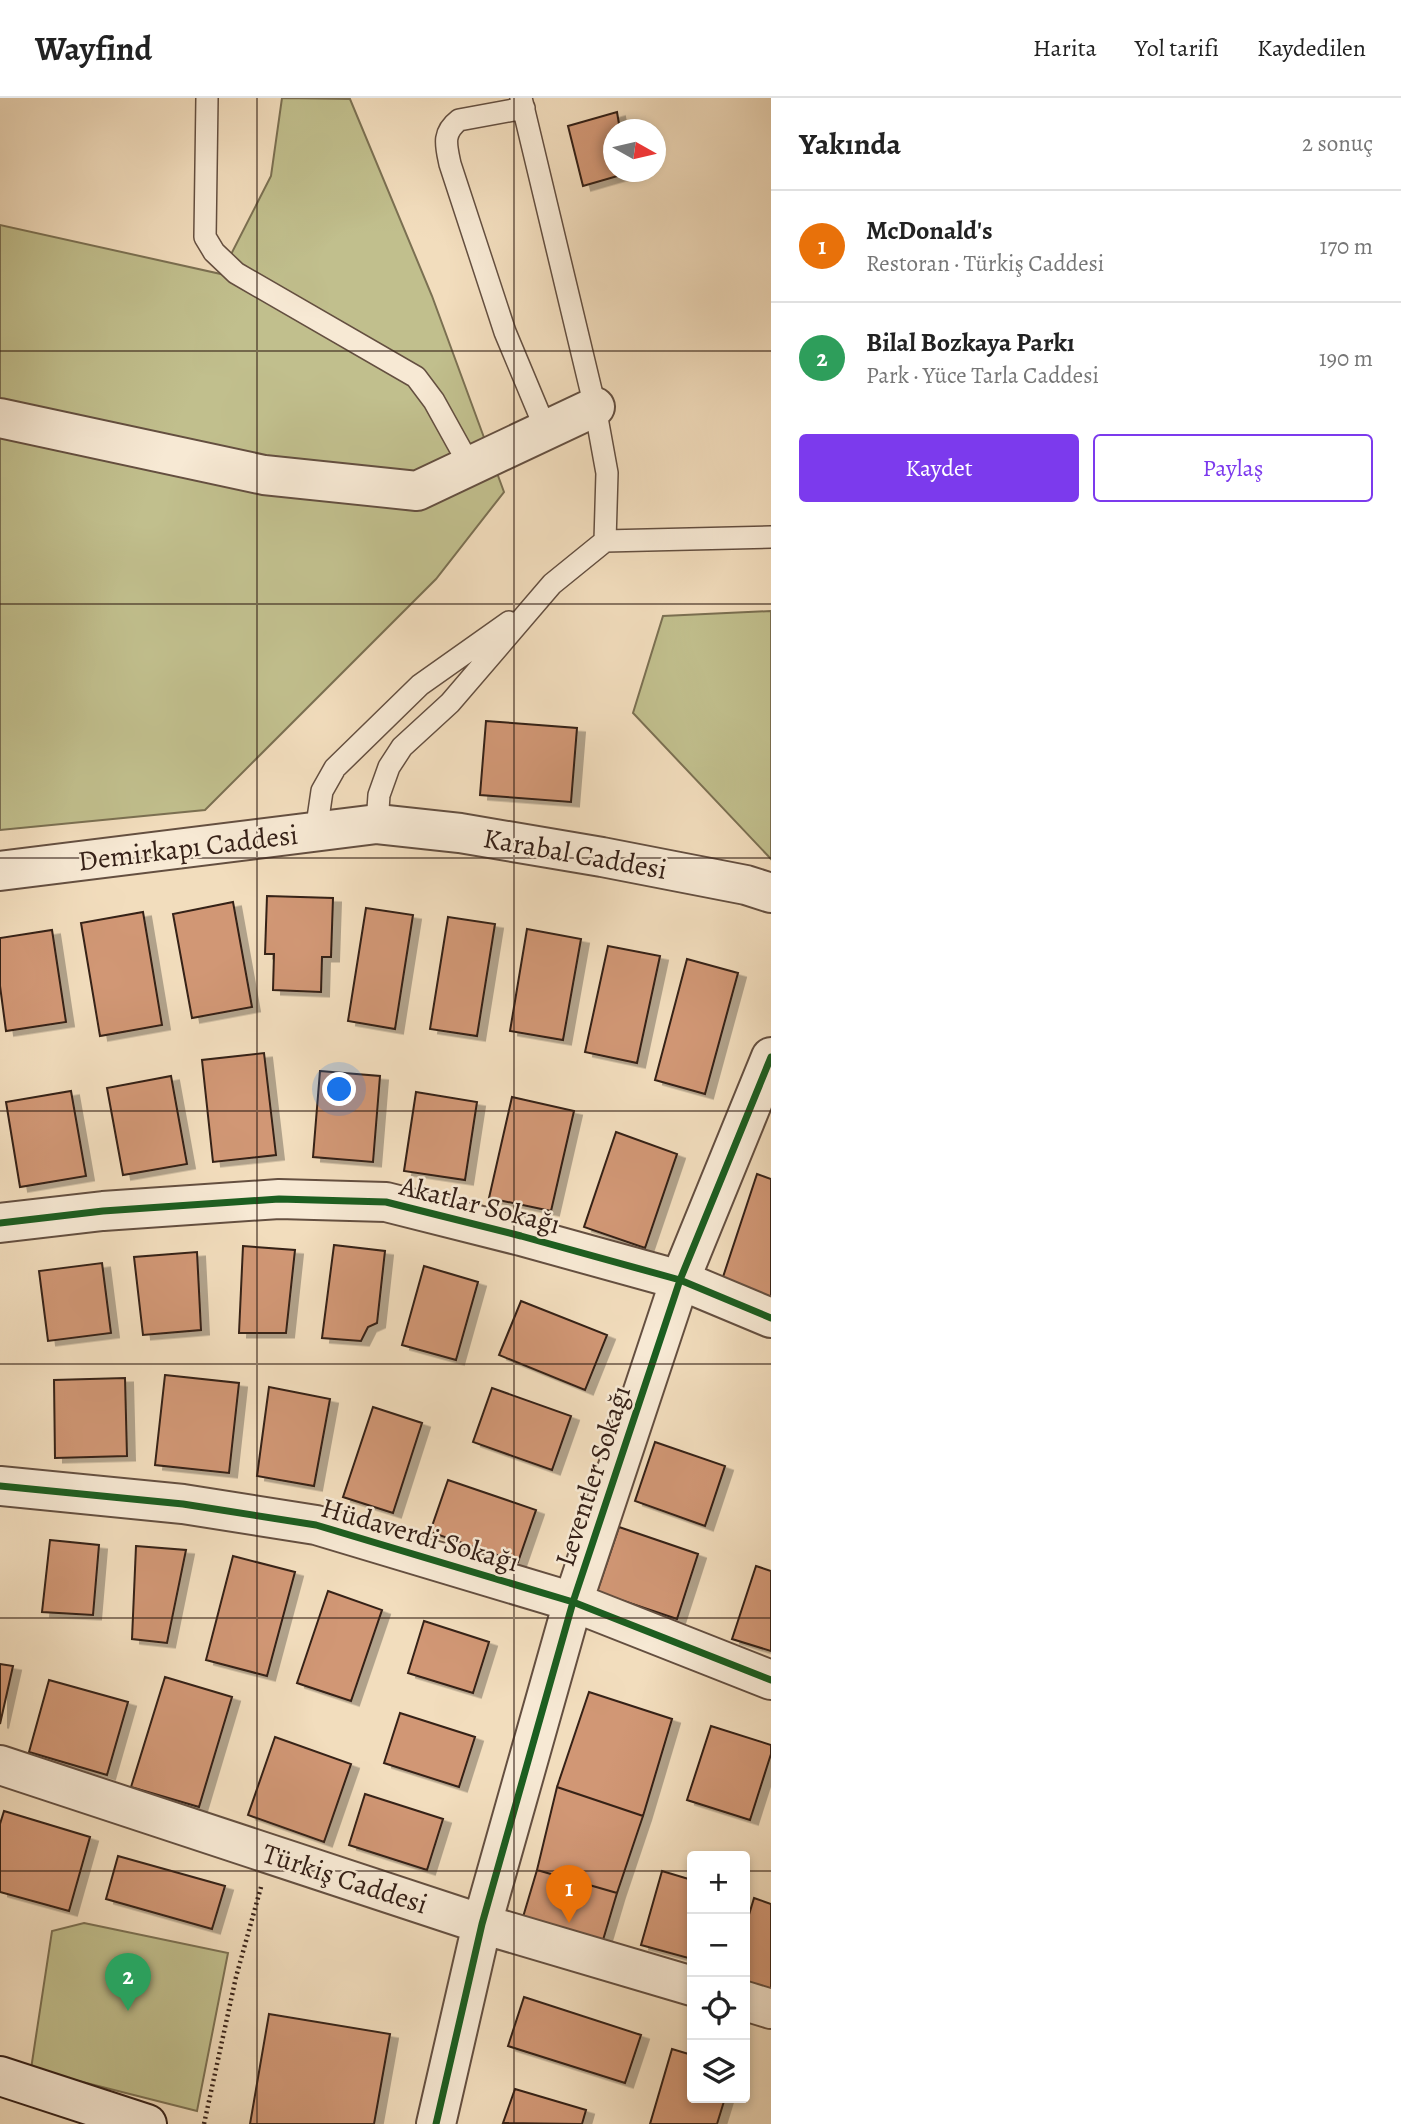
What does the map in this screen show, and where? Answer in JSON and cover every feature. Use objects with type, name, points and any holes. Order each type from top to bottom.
[{"type":"street","points":[[0,418],[264,475],[417,491],[595,407]]},
{"type":"street","name":"Demirkapı Caddesi","points":[[0,870],[377,824]]},
{"type":"street","name":"Karabal Caddesi","points":[[377,824],[460,833],[602,857],[746,885],[771,893]]},
{"type":"street","name":"Leventler Sokağı","points":[[436,2124],[482,1924],[573,1602],[680,1280],[771,1057]]},
{"type":"street","name":"Akatlar Sokağı","points":[[0,1223],[103,1211],[279,1199],[386,1202],[680,1280],[771,1318]]},
{"type":"street","name":"Hüdaverdi Sokağı","points":[[0,1486],[183,1504],[316,1524],[573,1602],[771,1680]]},
{"type":"street","name":"Türkiş Caddesi","points":[[0,1765],[482,1924],[687,1985]]},
{"type":"street","points":[[750,2003],[771,2009]]},
{"type":"street","points":[[0,2076],[147,2124]]},
{"type":"lane","points":[[208,98],[205,237],[214,253],[236,273],[416,377],[435,401],[470,466]]},
{"type":"lane","points":[[545,430],[505,332],[450,164],[445,138],[451,126],[459,120],[522,103],[595,407],[607,473],[605,541]]},
{"type":"lane","points":[[377,824],[379,795],[389,767],[402,747],[450,703],[552,584],[605,541],[771,537]]},
{"type":"lane","points":[[316,832],[321,791],[335,768],[420,685],[537,603]]},
{"type":"path","points":[[204,2124],[236,1977],[271,1854]]},
{"type":"shaded area","points":[[282,98],[350,99],[432,296],[504,492],[436,579],[205,810],[0,830],[0,225],[221,274],[271,176]]},
{"type":"shaded area","points":[[771,611],[771,859],[633,713],[663,616]]},
{"type":"shaded area","points":[[84,1923],[228,1953],[197,2111],[31,2069],[52,1931]]},
{"type":"building","points":[[617,112],[618,119],[603,119],[603,180],[583,186],[568,126]]},
{"type":"building","points":[[486,721],[577,728],[571,802],[480,795]]},
{"type":"building","points":[[267,896],[333,898],[331,957],[322,957],[321,992],[273,990],[274,954],[265,954]]},
{"type":"building","points":[[233,902],[252,1007],[192,1018],[173,914]]},
{"type":"building","points":[[366,908],[413,915],[395,1029],[348,1021]]},
{"type":"building","points":[[143,912],[162,1025],[100,1036],[81,923]]},
{"type":"building","points":[[448,917],[495,924],[477,1036],[430,1029]]},
{"type":"building","points":[[527,929],[581,939],[563,1040],[510,1031]]},
{"type":"building","points":[[52,930],[66,1022],[6,1031],[0,986],[0,938]]},
{"type":"building","points":[[608,946],[660,956],[637,1063],[585,1052]]},
{"type":"building","points":[[687,959],[738,973],[705,1094],[655,1080]]},
{"type":"building","points":[[264,1053],[276,1155],[213,1162],[202,1060]]},
{"type":"building","points":[[320,1071],[380,1076],[373,1162],[313,1157]]},
{"type":"building","points":[[171,1076],[187,1164],[123,1175],[107,1088]]},
{"type":"building","points":[[71,1091],[86,1176],[20,1187],[6,1102]]},
{"type":"building","points":[[416,1092],[477,1102],[465,1180],[404,1171]]},
{"type":"building","points":[[512,1097],[574,1111],[551,1211],[489,1198]]},
{"type":"building","points":[[616,1132],[677,1154],[645,1248],[584,1227]]},
{"type":"building","points":[[757,1174],[771,1179],[771,1300],[720,1286]]},
{"type":"building","points":[[334,1245],[385,1251],[377,1323],[368,1327],[361,1341],[322,1338]]},
{"type":"building","points":[[243,1246],[295,1250],[286,1333],[239,1333]]},
{"type":"building","points":[[197,1252],[201,1330],[143,1335],[134,1257]]},
{"type":"building","points":[[102,1263],[111,1333],[48,1341],[39,1271]]},
{"type":"building","points":[[424,1266],[478,1282],[456,1360],[402,1345]]},
{"type":"building","points":[[521,1301],[607,1335],[585,1390],[499,1355]]},
{"type":"building","points":[[165,1375],[239,1383],[229,1473],[155,1465]]},
{"type":"building","points":[[125,1378],[127,1456],[55,1458],[54,1380]]},
{"type":"building","points":[[269,1387],[330,1399],[314,1486],[257,1476]]},
{"type":"building","points":[[492,1388],[571,1416],[552,1470],[473,1442]]},
{"type":"building","points":[[373,1407],[422,1423],[393,1513],[343,1497]]},
{"type":"building","points":[[655,1442],[725,1466],[705,1526],[635,1501]]},
{"type":"building","points":[[448,1480],[536,1510],[518,1562],[430,1532]]},
{"type":"building","points":[[619,1527],[698,1554],[677,1619],[597,1592]]},
{"type":"building","points":[[50,1540],[99,1545],[93,1615],[42,1612]]},
{"type":"building","points":[[136,1546],[186,1550],[167,1643],[132,1639]]},
{"type":"building","points":[[233,1556],[295,1572],[267,1676],[206,1660]]},
{"type":"building","points":[[756,1566],[771,1571],[771,1651],[732,1639]]},
{"type":"building","points":[[328,1591],[382,1610],[351,1701],[297,1683]]},
{"type":"building","points":[[424,1621],[489,1642],[473,1693],[408,1673]]},
{"type":"building","points":[[0,1664],[13,1666],[0,1724]]},
{"type":"building","points":[[165,1677],[232,1697],[199,1807],[131,1787]]},
{"type":"building","points":[[49,1680],[128,1702],[107,1775],[29,1752]]},
{"type":"building","points":[[589,1692],[672,1719],[643,1816],[557,1787]]},
{"type":"building","points":[[400,1713],[475,1737],[459,1787],[384,1763]]},
{"type":"building","points":[[711,1726],[771,1745],[771,1754],[750,1820],[687,1800]]},
{"type":"building","points":[[275,1737],[351,1764],[324,1842],[248,1815]]},
{"type":"building","points":[[557,1787],[643,1816],[617,1893],[537,1870]]},
{"type":"building","points":[[365,1794],[443,1819],[427,1870],[349,1845]]},
{"type":"building","points":[[4,1811],[90,1837],[69,1911],[0,1892],[0,1824]]},
{"type":"building","points":[[118,1856],[225,1886],[212,1929],[106,1899]]},
{"type":"building","points":[[537,1870],[617,1893],[603,1940],[523,1917]]},
{"type":"building","points":[[662,1871],[687,1878],[687,1958],[641,1945]]},
{"type":"building","points":[[754,1898],[771,1904],[771,1990],[750,1984],[750,1911]]},
{"type":"building","points":[[524,1997],[641,2035],[625,2083],[508,2046]]},
{"type":"building","points":[[269,2014],[390,2034],[374,2124],[250,2124]]},
{"type":"building","points":[[672,2049],[687,2054],[687,2103],[723,2103],[717,2124],[650,2124]]},
{"type":"building","points":[[515,2089],[586,2110],[582,2124],[503,2123]]},
{"type":"cycle path","points":[[436,2124],[482,1924],[573,1602],[680,1280],[771,1057]]},
{"type":"cycle path","points":[[0,1223],[103,1211],[279,1199],[386,1202],[680,1280],[771,1318]]},
{"type":"cycle path","points":[[0,1486],[183,1504],[316,1525],[573,1602],[771,1680]]},
{"type":"place","name":"McDonald's","points":[[569,1923]]},
{"type":"place","name":"Bilal Bozkaya Parkı","points":[[128,2011]]}]
